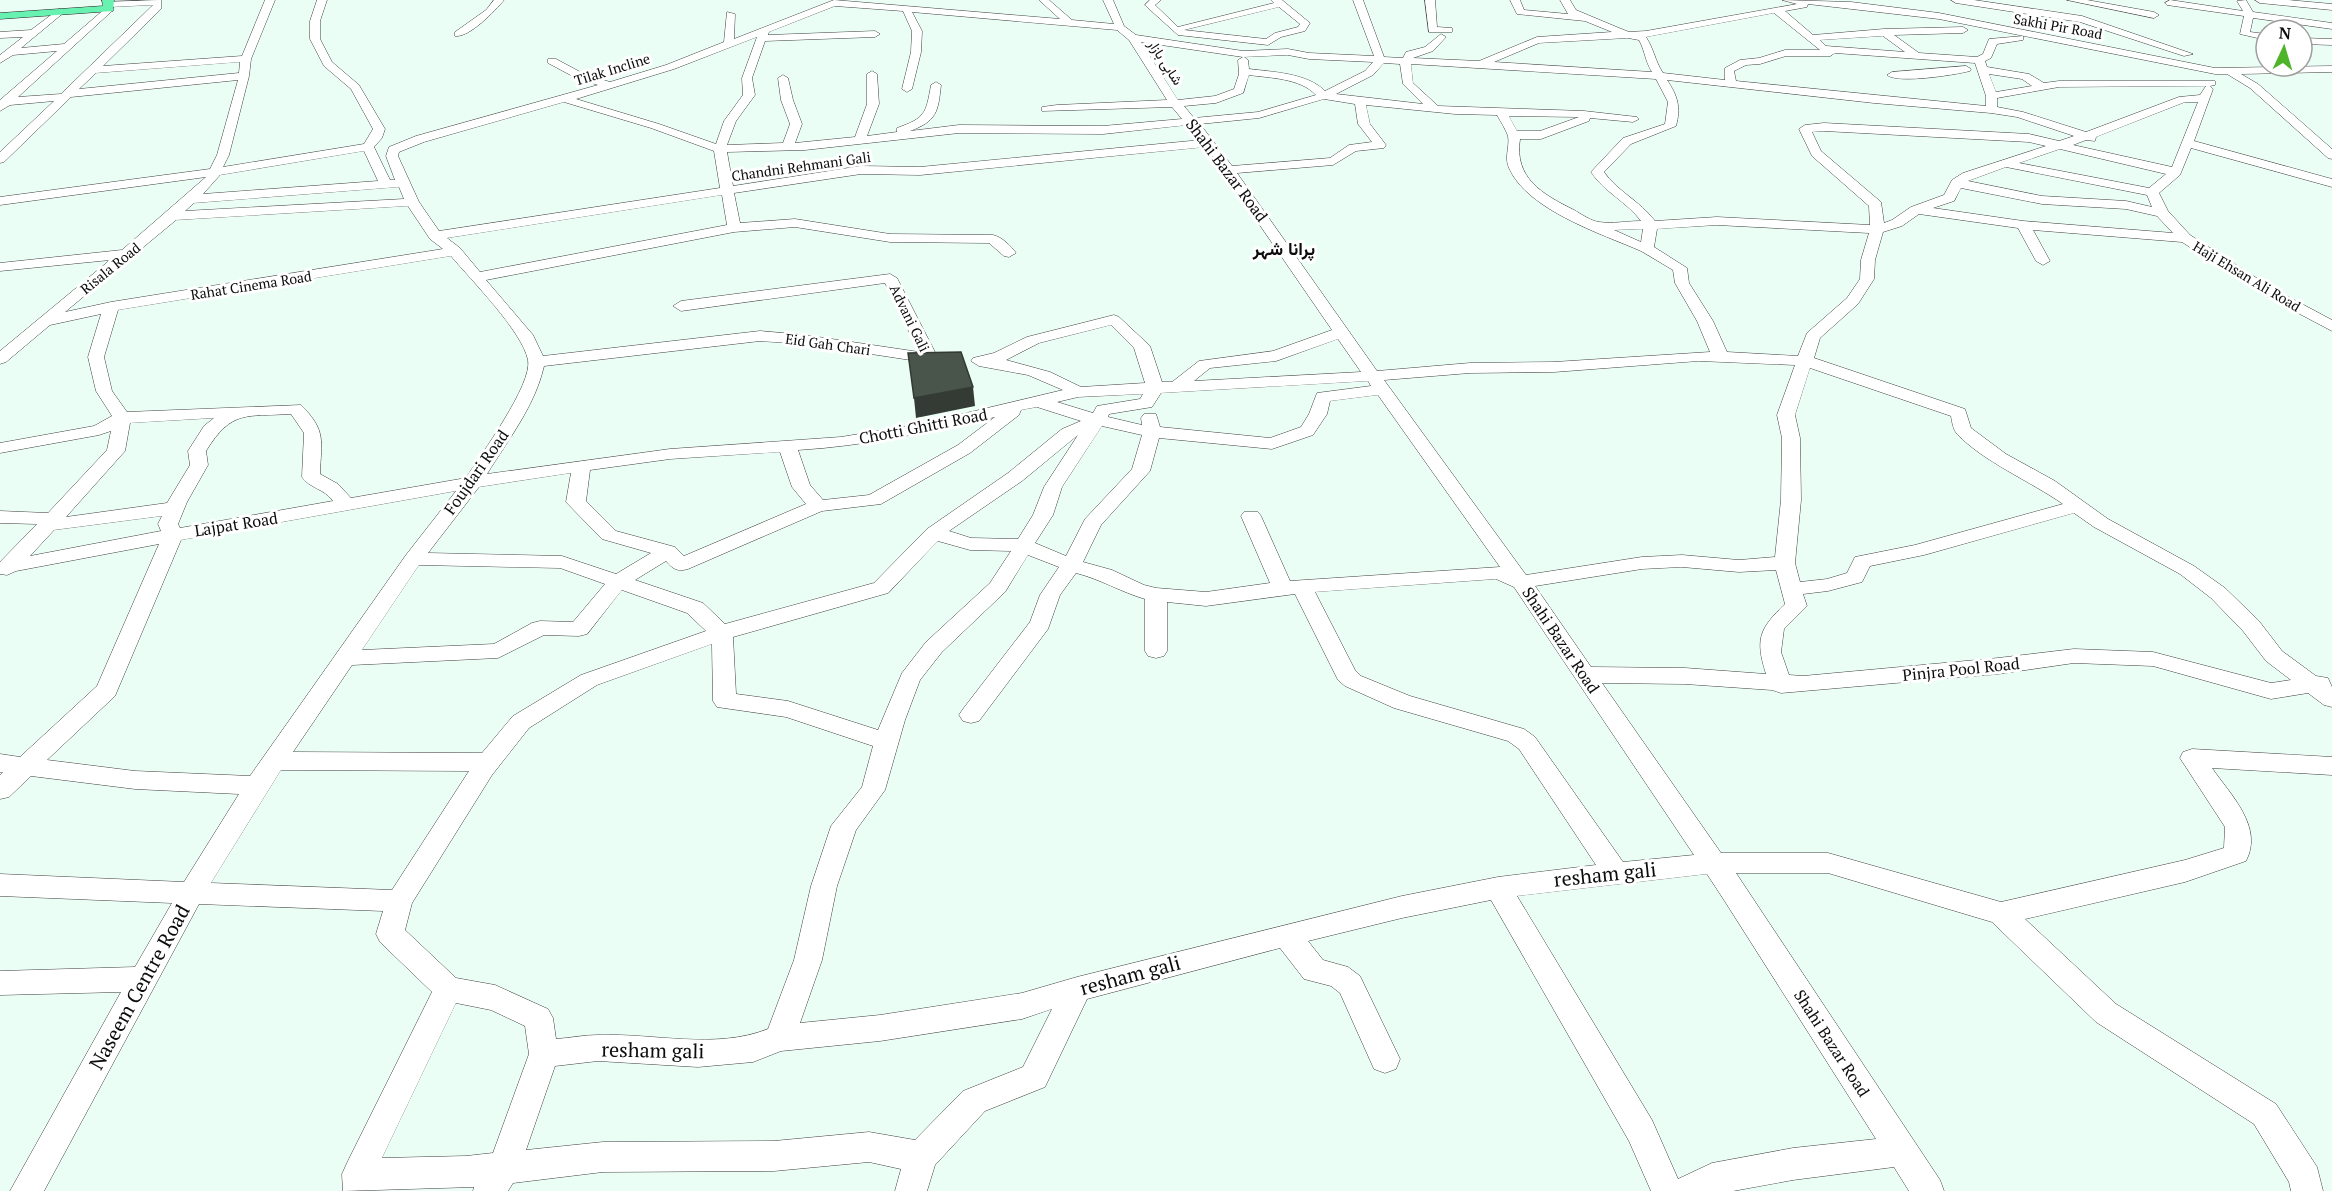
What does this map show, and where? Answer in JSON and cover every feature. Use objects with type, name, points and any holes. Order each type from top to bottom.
[{"type":"main road","points":[[0,16],[59,12],[108,4]]},
{"type":"street","points":[[216,172],[244,76],[246,59],[270,0]]},
{"type":"street","points":[[0,211],[5,201],[216,172],[368,147],[376,138],[379,129],[355,87],[328,64],[315,39],[315,21],[322,0]]},
{"type":"street","points":[[458,33],[489,12],[499,0]]},
{"type":"street","points":[[1044,0],[1070,22]]},
{"type":"street","points":[[1108,0],[1120,27],[1133,38],[1243,54],[1267,47],[1278,35],[1302,29],[1305,23],[1278,2],[1176,30],[1133,38]]},
{"type":"street","points":[[1156,0],[1150,4],[1176,30],[1267,47],[1405,62],[1479,64],[1661,76],[1913,104],[1991,110],[2019,114],[2103,141]]},
{"type":"street","points":[[1358,0],[1376,53],[1381,60]]},
{"type":"street","points":[[1430,0],[1432,30],[1445,34],[1429,49],[1410,54],[1405,62],[1408,84],[1434,108]]},
{"type":"street","points":[[1515,0],[1520,12],[1592,18]]},
{"type":"street","points":[[1565,0],[1572,12],[1592,18],[1624,35],[1642,38],[1650,50],[1650,58],[1674,98],[1675,114],[1670,126],[1627,141],[1597,172],[1604,182],[1639,209],[1651,225],[1647,249]]},
{"type":"street","name":"Sakhi Pir Road","points":[[1787,0],[1915,12],[1970,26],[2037,36],[2213,77]]},
{"type":"street","points":[[1956,0],[1988,2],[2082,19],[2179,51],[2229,71],[2254,87],[2332,155]]},
{"type":"street","points":[[2072,0],[2154,15]]},
{"type":"street","points":[[2242,0],[2249,13],[2246,34],[2254,35]]},
{"type":"street","points":[[2260,0],[2332,8]]},
{"type":"street","points":[[838,1],[1120,27]]},
{"type":"street","name":"Tilak Incline","points":[[403,183],[392,156],[393,150],[420,139],[670,67],[729,44],[763,34],[838,1]]},
{"type":"street","points":[[0,159],[158,7],[158,2],[108,4],[67,47],[2,104]]},
{"type":"street","points":[[940,12],[974,2]]},
{"type":"street","points":[[1479,64],[1537,40],[1563,36],[1646,34],[1823,2],[1835,15]]},
{"type":"street","points":[[2179,51],[2157,35],[2145,19],[2166,9],[2171,2],[2332,26]]},
{"type":"street","points":[[906,9],[917,31],[916,52],[907,88]]},
{"type":"street","points":[[1775,10],[1790,17],[1810,38],[1829,52]]},
{"type":"street","points":[[0,60],[5,52],[59,12]]},
{"type":"street","points":[[1876,18],[1915,12]]},
{"type":"street","points":[[729,44],[730,14]]},
{"type":"street","points":[[1562,16],[1563,36]]},
{"type":"street","points":[[1899,16],[1926,31]]},
{"type":"street","points":[[1843,23],[1859,34]]},
{"type":"street","points":[[1810,38],[1970,26],[1993,41],[2037,36],[2119,32]]},
{"type":"street","points":[[0,35],[33,33]]},
{"type":"street","points":[[1884,33],[1917,54]]},
{"type":"street","points":[[734,228],[720,149],[730,121],[749,95],[747,78],[763,34],[875,34]]},
{"type":"street","name":"شاہی بازار","points":[[1133,38],[1174,102]]},
{"type":"street","points":[[1537,40],[1556,55],[1568,69]]},
{"type":"street","points":[[1981,66],[1993,41]]},
{"type":"street","points":[[2314,41],[2332,42]]},
{"type":"street","points":[[5,52],[67,47]]},
{"type":"street","points":[[1731,84],[1729,70],[1744,62],[1760,61],[1785,52],[1829,52],[1917,54],[2025,76],[2042,87]]},
{"type":"street","points":[[1046,109],[1229,97],[1239,91],[1243,71],[1243,54]]},
{"type":"street","points":[[90,70],[246,59]]},
{"type":"street","points":[[564,99],[655,126],[720,149],[788,147],[959,129],[1103,130],[1260,115],[1324,96],[1369,73],[1381,60]]},
{"type":"street","points":[[552,61],[580,76],[609,85]]},
{"type":"street","points":[[149,87],[169,65]]},
{"type":"street","points":[[1892,75],[1912,75],[1981,66]]},
{"type":"street","points":[[1981,66],[1992,96],[1991,110]]},
{"type":"street","points":[[1992,96],[2060,84],[2127,85],[2213,77],[2229,71],[2332,69]]},
{"type":"street","points":[[1243,71],[1287,77],[1316,88],[1324,96],[1360,101],[1502,113],[1587,114],[1633,118]]},
{"type":"street","points":[[858,141],[873,104],[872,74]]},
{"type":"street","points":[[2,104],[64,95],[244,76]]},
{"type":"street","points":[[2008,164],[2152,192],[2177,169],[2213,77]]},
{"type":"street","points":[[783,78],[787,100],[796,124],[788,147]]},
{"type":"street","points":[[878,139],[926,121],[932,111],[936,85]]},
{"type":"street","points":[[2127,85],[2177,101]]},
{"type":"street","points":[[1855,98],[1851,103],[1868,116],[1879,130]]},
{"type":"street","points":[[1595,226],[1717,221],[1877,229],[1897,224],[1916,210],[1949,198],[1957,183],[1967,176],[2062,145],[2177,101],[2204,98]]},
{"type":"street","points":[[1227,170],[1280,167],[1333,160],[1353,148],[1380,145],[1364,124],[1360,101]]},
{"type":"street","name":"Shahi Bazar Road","points":[[1174,102],[1262,215],[1341,332],[1521,582],[1714,863],[1928,1191]]},
{"type":"street","points":[[1898,113],[1913,104]]},
{"type":"street","points":[[1502,113],[1513,135],[1512,159],[1529,187],[1554,206],[1608,234],[1647,249],[1680,268],[1682,283],[1705,321],[1721,358]]},
{"type":"street","points":[[1513,135],[1541,135],[1588,118],[1587,114]]},
{"type":"street","points":[[1781,685],[1770,652],[1774,627],[1796,606],[1785,563],[1791,500],[1791,438],[1786,415],[1813,336],[1853,301],[1867,279],[1877,229],[1876,205],[1816,153],[1805,129],[1824,127],[2029,138],[2177,169]]},
{"type":"street","name":"Chandni Rehmani Gali","points":[[435,236],[861,170],[920,171],[1208,143]]},
{"type":"street","points":[[2186,143],[2332,183]]},
{"type":"street","points":[[368,147],[377,170],[387,184]]},
{"type":"street","points":[[2125,148],[2177,169]]},
{"type":"street","name":"Risala Road","points":[[0,359],[192,199],[216,172]]},
{"type":"street","points":[[192,199],[403,183],[412,202],[435,236],[455,251],[527,338],[537,362]]},
{"type":"street","points":[[1957,183],[2042,200],[2126,205],[2162,213]]},
{"type":"street","name":"Haji Ehsan Ali Road","points":[[2152,192],[2162,213],[2185,238],[2267,291],[2332,326]]},
{"type":"street","points":[[172,216],[412,202]]},
{"type":"street","points":[[1916,210],[2023,225],[2185,238]]},
{"type":"street","points":[[477,277],[734,228],[795,223],[890,238],[993,239],[1009,253]]},
{"type":"street","points":[[2023,225],[2043,261]]},
{"type":"street","name":"Rahat Cinema Road","points":[[46,321],[111,308],[455,251]]},
{"type":"street","points":[[0,267],[127,254]]},
{"type":"street","name":"Advani Gali","points":[[681,306],[890,278],[930,358]]},
{"type":"street","points":[[3,570],[116,451],[122,418],[104,391],[96,357],[111,308]]},
{"type":"street","points":[[962,360],[999,357],[1033,340],[1114,320],[1142,346],[1160,392],[1141,471],[1092,523],[1071,565],[1050,595],[1040,624],[970,715]]},
{"type":"street","points":[[780,1038],[808,960],[824,886],[844,826],[873,790],[886,742],[910,678],[934,647],[998,587],[1022,545],[1043,515],[1053,487],[1102,410],[1160,392],[1205,364],[1276,356],[1341,332]]},
{"type":"street","name":"Eid Gah Chari","points":[[537,362],[760,336],[791,337],[930,358],[1025,367],[1057,379],[1078,392]]},
{"type":"street","points":[[0,344],[20,342]]},
{"type":"street","points":[[1039,402],[1097,420],[1152,432],[1272,444],[1307,431],[1318,414],[1323,397],[1379,383],[1470,368],[1554,367],[1699,356],[1806,361],[1959,413],[1963,430],[2000,458],[2048,485],[2101,523],[2195,575],[2218,593],[2243,618],[2274,656],[2323,682],[2332,699]]},
{"type":"street","name":"Foujdari Road","points":[[257,786],[413,559],[472,483],[515,416],[532,383],[537,362]]},
{"type":"street","name":"Chotti Ghitti Road","points":[[472,483],[582,465],[670,454],[841,441],[920,429],[1078,392],[1160,392],[1379,383]]},
{"type":"street","points":[[582,465],[576,502],[609,535],[668,551],[681,565],[818,506],[874,500],[964,449],[1018,407]]},
{"type":"street","points":[[0,448],[99,430],[122,418],[295,409],[312,425],[314,444],[311,477],[327,484],[342,496],[345,506]]},
{"type":"street","points":[[0,790],[107,690],[173,535],[168,524],[199,465],[197,451],[210,430],[232,412]]},
{"type":"street","points":[[497,1180],[544,1054],[538,1018],[495,998],[448,989],[390,934],[399,901],[489,762],[521,722],[589,680],[722,633],[881,588],[934,533],[1015,477],[1068,433],[1097,420]]},
{"type":"street","points":[[787,444],[801,488],[818,506]]},
{"type":"street","name":"Lajpat Road","points":[[3,570],[173,535],[472,483]]},
{"type":"street","points":[[1792,589],[1828,585],[1855,577],[1862,561],[1917,550],[2078,506]]},
{"type":"street","points":[[0,517],[51,522],[175,508]]},
{"type":"street","points":[[1251,516],[1346,675],[1353,681],[1402,702],[1504,730],[1527,743],[1616,873]]},
{"type":"street","points":[[934,533],[970,544],[1022,545],[1071,565],[1105,574],[1137,590],[1156,595],[1206,599],[1396,579],[1498,573],[1521,582],[1642,563],[1682,561],[1739,566],[1785,563]]},
{"type":"street","points":[[346,658],[498,651],[540,628],[579,629],[618,582],[668,551]]},
{"type":"street","points":[[413,559],[562,562],[695,608],[722,633],[724,701],[788,709],[886,742]]},
{"type":"street","points":[[1156,595],[1156,651]]},
{"type":"street","name":"Pinjra Pool Road","points":[[1585,675],[1685,676],[1781,685],[1987,667],[2074,656],[2153,660],[2271,691],[2323,682]]},
{"type":"street","points":[[2001,913],[2185,871],[2237,854],[2238,826],[2192,758],[2332,766]]},
{"type":"street","points":[[273,761],[489,762]]},
{"type":"street","points":[[0,764],[135,780],[257,786]]},
{"type":"street","name":"Naseem Centre Road","points":[[26,1191],[191,893],[257,786]]},
{"type":"street","name":"resham gali","points":[[544,1054],[598,1048],[698,1053],[753,1049],[780,1038],[880,1028],[1022,1006],[1077,989],[1402,907],[1498,888],[1714,863],[1828,863],[2001,913]]},
{"type":"street","points":[[0,885],[399,901]]},
{"type":"street","points":[[1498,888],[1636,1121],[1667,1191]]},
{"type":"street","points":[[2001,913],[2106,1013],[2265,1114],[2305,1178],[2307,1191]]},
{"type":"street","points":[[1286,935],[1314,970],[1343,976],[1350,985],[1385,1059]]},
{"type":"street","points":[[0,982],[145,979]]},
{"type":"street","points":[[448,989],[359,1183],[497,1180],[603,1157],[774,1156],[869,1147],[921,1157]]},
{"type":"street","points":[[911,1191],[921,1157],[974,1101],[1034,1077],[1077,989]]},
{"type":"street","points":[[1688,1191],[1712,1179],[1793,1164],[1902,1151]]},
{"type":"building","points":[[961,352],[973,387],[914,398],[908,353]]},
{"type":"district","name":"پرانا شہر","points":[[1284,248]]}]
